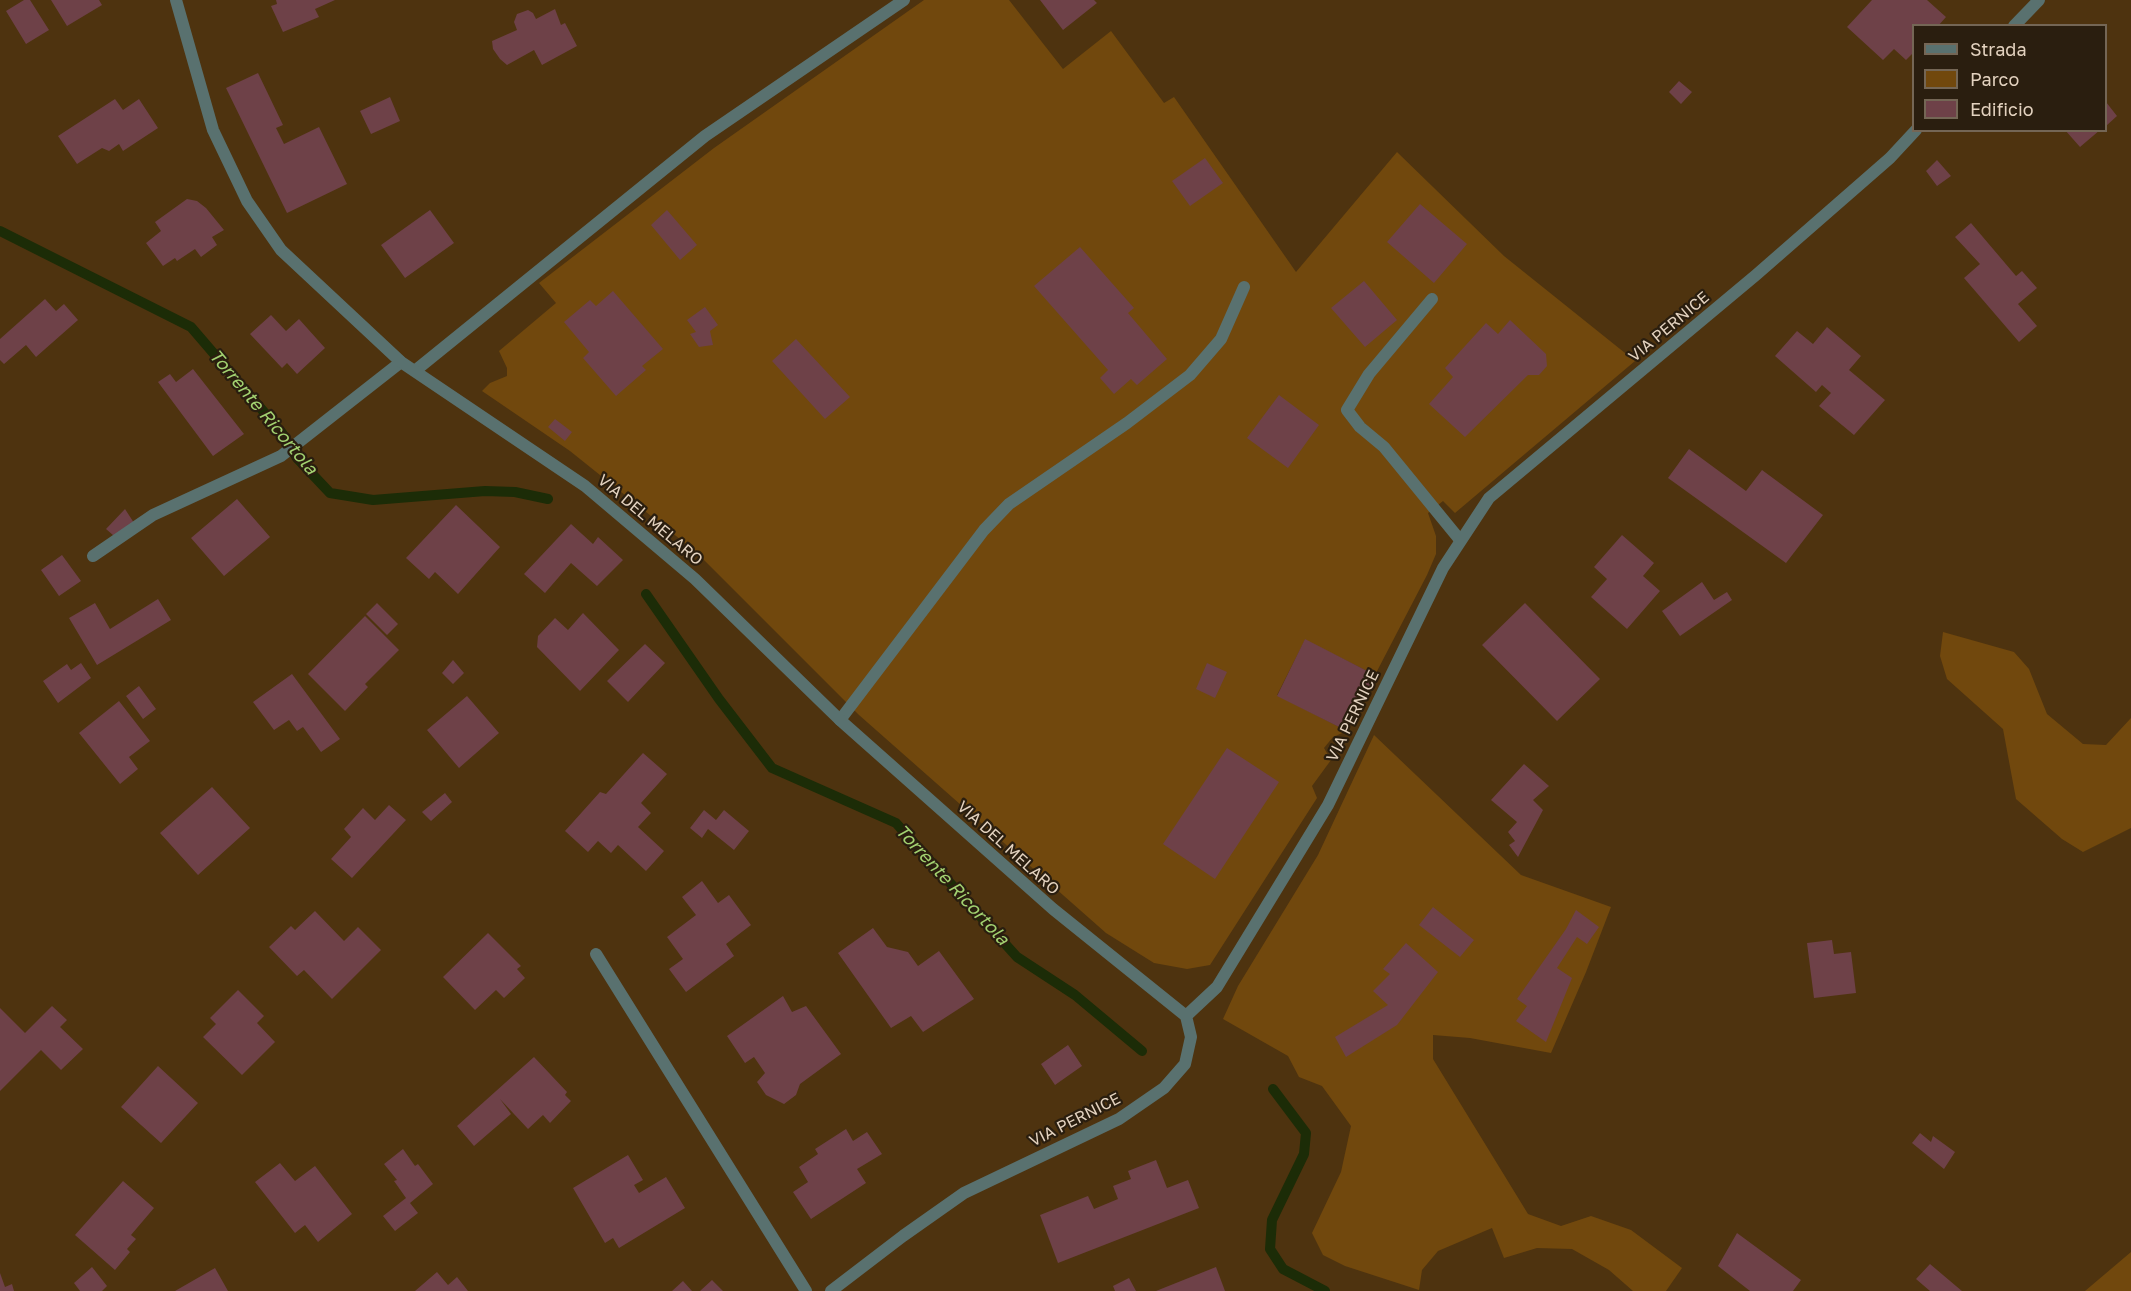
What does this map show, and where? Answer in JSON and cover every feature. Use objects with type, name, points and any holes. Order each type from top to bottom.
[{"type":"street","name":"VIA DEL MELARO","points":[[176,0],[213,130],[247,201],[281,250],[401,362],[585,486],[695,579],[840,720],[1053,909],[1186,1016]]},
{"type":"street","points":[[416,370],[705,136],[904,0]]},
{"type":"street","points":[[2016,24],[2039,0]]},
{"type":"street","name":"VIA PERNICE","points":[[831,1291],[964,1193],[1119,1119],[1164,1088],[1185,1064],[1191,1037],[1186,1016],[1217,987],[1328,805],[1443,567],[1490,498],[1756,275],[1890,158],[1914,132]]},
{"type":"street","points":[[840,720],[984,530],[1009,504],[1127,423],[1190,375],[1221,339],[1244,287]]},
{"type":"street","points":[[1432,299],[1370,374],[1347,410],[1360,427],[1384,447],[1460,540]]},
{"type":"street","points":[[93,556],[153,516],[281,456],[401,362]]},
{"type":"street","points":[[596,954],[806,1291]]},
{"type":"green space","points":[[924,0],[1009,0],[1063,69],[1111,31],[1164,103],[1174,97],[1296,272],[1397,152],[1504,256],[1635,361],[1455,513],[1443,501],[1428,513],[1436,536],[1436,554],[1375,675],[1305,640],[1277,695],[1347,731],[1333,737],[1324,748],[1331,760],[1312,786],[1317,798],[1210,965],[1187,969],[1154,963],[1106,933],[859,715],[696,552],[570,451],[482,391],[490,383],[507,376],[507,368],[499,351],[556,303],[539,283],[714,148]]},
{"type":"green space","points":[[1943,632],[2014,652],[2029,669],[2047,714],[2083,744],[2106,745],[2131,718],[2131,828],[2083,852],[2062,839],[2016,799],[2003,729],[1947,679],[1940,656]]},
{"type":"green space","points":[[1374,735],[1521,875],[1611,907],[1551,1053],[1470,1038],[1433,1035],[1433,1059],[1528,1214],[1561,1226],[1591,1216],[1631,1230],[1682,1268],[1666,1291],[1633,1291],[1609,1270],[1572,1249],[1537,1248],[1504,1258],[1492,1228],[1438,1251],[1422,1270],[1419,1290],[1345,1266],[1323,1255],[1312,1233],[1341,1172],[1351,1126],[1322,1086],[1299,1077],[1288,1056],[1223,1019],[1238,986],[1318,855]]},
{"type":"green space","points":[[2131,1252],[2131,1291],[2085,1291]]},
{"type":"building","points":[[24,0],[30,0],[49,30],[26,44],[6,11]]},
{"type":"building","points":[[51,0],[99,0],[102,5],[67,26]]},
{"type":"building","points":[[276,0],[335,0],[315,9],[319,17],[283,32],[271,6],[277,4]]},
{"type":"building","points":[[1040,0],[1094,0],[1097,3],[1063,30]]},
{"type":"building","points":[[1872,0],[1927,0],[1946,17],[1940,24],[1912,24],[1912,54],[1906,60],[1894,49],[1883,60],[1847,27]]},
{"type":"building","points":[[555,9],[561,25],[565,23],[577,46],[542,65],[534,50],[507,65],[500,59],[493,49],[492,41],[517,30],[514,22],[517,14],[528,10],[536,19]]},
{"type":"building","points":[[258,73],[283,125],[276,128],[284,144],[319,127],[347,184],[287,213],[226,88]]},
{"type":"building","points":[[1679,81],[1692,92],[1681,104],[1669,92]]},
{"type":"building","points":[[390,97],[400,121],[371,134],[360,111]]},
{"type":"building","points":[[115,99],[123,110],[139,99],[158,128],[123,151],[119,144],[109,151],[102,148],[77,164],[58,136]]},
{"type":"building","points":[[2107,103],[2117,116],[2107,125]]},
{"type":"building","points":[[2067,132],[2098,132],[2080,147]]},
{"type":"building","points":[[1205,158],[1223,183],[1190,206],[1172,181]]},
{"type":"building","points":[[1937,160],[1951,176],[1937,186],[1926,171]]},
{"type":"building","points":[[187,199],[197,201],[206,208],[224,230],[212,237],[217,245],[201,257],[195,249],[177,261],[175,258],[163,266],[146,243],[161,231],[155,222]]},
{"type":"building","points":[[1420,204],[1467,244],[1434,283],[1387,242]]},
{"type":"building","points":[[430,210],[454,243],[405,278],[381,245]]},
{"type":"building","points":[[667,210],[697,245],[680,260],[651,225]]},
{"type":"building","points":[[1971,223],[2016,276],[2022,271],[2037,288],[2018,304],[2037,326],[2019,342],[1964,278],[1980,264],[1955,237]]},
{"type":"building","points":[[1080,247],[1134,308],[1128,313],[1167,359],[1137,385],[1131,379],[1114,394],[1100,378],[1108,370],[1034,286]]},
{"type":"building","points":[[1364,281],[1397,320],[1365,347],[1331,308]]},
{"type":"building","points":[[613,291],[663,349],[642,366],[646,370],[616,396],[583,358],[589,352],[564,322],[590,300],[596,306]]},
{"type":"building","points":[[45,299],[56,311],[64,304],[78,320],[36,357],[26,345],[4,364],[0,360],[0,339]]},
{"type":"building","points":[[705,307],[718,325],[710,331],[713,345],[699,347],[690,334],[696,332],[687,320]]},
{"type":"building","points":[[271,315],[286,331],[299,319],[325,348],[297,374],[287,363],[282,368],[250,334]]},
{"type":"building","points":[[1510,320],[1546,354],[1547,366],[1539,375],[1528,375],[1465,437],[1429,404],[1453,377],[1445,368],[1486,323],[1498,334]]},
{"type":"building","points":[[1827,327],[1861,356],[1849,370],[1885,400],[1854,435],[1819,406],[1831,393],[1822,385],[1816,392],[1775,356],[1797,331],[1813,344]]},
{"type":"building","points":[[796,339],[850,397],[825,419],[772,361]]},
{"type":"building","points":[[193,369],[244,434],[213,456],[158,382],[170,374],[176,382]]},
{"type":"building","points":[[1279,395],[1319,425],[1288,468],[1247,438]]},
{"type":"building","points":[[555,419],[572,432],[565,441],[548,427]]},
{"type":"building","points":[[1689,449],[1746,491],[1762,470],[1823,515],[1786,563],[1668,478]]},
{"type":"building","points":[[237,499],[270,537],[224,576],[191,538]]},
{"type":"building","points":[[456,505],[500,547],[458,594],[435,572],[429,579],[406,558]]},
{"type":"building","points":[[125,509],[136,526],[121,542],[106,529]]},
{"type":"building","points":[[571,524],[593,544],[598,537],[623,560],[597,586],[571,563],[545,593],[524,574]]},
{"type":"building","points":[[1622,535],[1654,563],[1643,576],[1660,591],[1627,629],[1591,597],[1607,579],[1594,567]]},
{"type":"building","points":[[62,555],[81,581],[59,596],[41,570]]},
{"type":"building","points":[[1702,582],[1714,600],[1727,592],[1732,600],[1680,636],[1662,611]]},
{"type":"building","points":[[158,599],[171,620],[97,665],[69,618],[95,603],[110,629]]},
{"type":"building","points":[[377,603],[398,624],[387,635],[366,614]]},
{"type":"building","points":[[1525,603],[1600,679],[1557,721],[1482,645]]},
{"type":"building","points":[[583,613],[619,650],[580,691],[537,647],[538,636],[555,618],[568,630]]},
{"type":"building","points":[[365,616],[399,650],[365,684],[368,687],[345,711],[308,674]]},
{"type":"building","points":[[1305,639],[1375,675],[1347,731],[1277,696]]},
{"type":"building","points":[[645,644],[665,663],[628,702],[607,681]]},
{"type":"building","points":[[453,660],[464,673],[453,684],[442,673]]},
{"type":"building","points":[[81,663],[91,678],[58,703],[43,681],[67,664],[71,670]]},
{"type":"building","points":[[1207,663],[1227,672],[1215,698],[1196,689]]},
{"type":"building","points":[[292,674],[340,739],[321,752],[303,727],[297,731],[289,720],[274,730],[253,702]]},
{"type":"building","points":[[139,686],[156,709],[143,719],[126,696]]},
{"type":"building","points":[[467,696],[499,733],[459,768],[427,730]]},
{"type":"building","points":[[119,701],[150,741],[129,757],[138,769],[120,784],[79,733]]},
{"type":"building","points":[[1227,748],[1279,782],[1215,879],[1163,844]]},
{"type":"building","points":[[643,753],[667,774],[641,803],[651,813],[638,827],[664,851],[646,871],[618,845],[611,853],[598,841],[588,852],[565,831],[600,792],[606,794]]},
{"type":"building","points":[[1524,764],[1549,786],[1533,800],[1543,810],[1518,857],[1509,845],[1515,841],[1508,832],[1517,822],[1491,800]]},
{"type":"building","points":[[212,787],[250,828],[198,875],[160,833]]},
{"type":"building","points":[[445,793],[452,802],[431,821],[422,812]]},
{"type":"building","points":[[389,805],[406,820],[352,878],[331,859],[351,837],[344,829],[363,808],[375,820]]},
{"type":"building","points":[[704,810],[716,820],[724,810],[749,831],[734,850],[708,829],[702,838],[690,828]]},
{"type":"building","points":[[702,881],[718,903],[729,895],[751,925],[726,944],[734,956],[686,992],[669,969],[683,959],[667,937],[696,915],[682,897]]},
{"type":"building","points":[[1433,907],[1474,940],[1460,957],[1419,925]]},
{"type":"building","points":[[1576,910],[1599,927],[1587,944],[1577,937],[1557,968],[1572,978],[1546,1042],[1516,1021],[1527,1006],[1517,999],[1566,929]]},
{"type":"building","points":[[315,911],[344,941],[358,927],[381,950],[332,999],[304,970],[297,976],[269,947],[291,926],[295,930]]},
{"type":"building","points":[[873,928],[887,947],[908,952],[918,966],[939,951],[974,999],[923,1032],[911,1016],[891,1028],[838,953]]},
{"type":"building","points":[[488,933],[521,966],[517,969],[525,978],[504,998],[496,990],[475,1010],[443,977]]},
{"type":"building","points":[[1832,940],[1834,954],[1851,952],[1856,993],[1814,998],[1807,943]]},
{"type":"building","points":[[1406,943],[1438,972],[1397,1025],[1346,1057],[1335,1037],[1388,1005],[1373,991],[1390,974],[1383,969]]},
{"type":"building","points":[[238,990],[264,1016],[257,1023],[275,1042],[242,1075],[203,1037],[216,1024],[210,1018]]},
{"type":"building","points":[[783,996],[792,1012],[806,1006],[841,1054],[800,1084],[796,1095],[784,1104],[766,1095],[757,1082],[765,1073],[754,1057],[745,1063],[727,1036]]},
{"type":"building","points":[[52,1006],[67,1020],[60,1027],[83,1049],[61,1070],[41,1050],[0,1091],[0,1008],[25,1033]]},
{"type":"building","points":[[1068,1045],[1082,1066],[1055,1085],[1041,1064]]},
{"type":"building","points":[[534,1057],[567,1092],[565,1095],[571,1101],[550,1123],[543,1115],[528,1129],[500,1099],[511,1114],[474,1146],[457,1126]]},
{"type":"building","points":[[158,1066],[198,1103],[161,1143],[121,1107]]},
{"type":"building","points":[[846,1129],[853,1141],[867,1132],[882,1154],[857,1169],[866,1183],[811,1219],[793,1192],[808,1182],[799,1167],[818,1154],[815,1149]]},
{"type":"building","points":[[1920,1133],[1931,1142],[1933,1136],[1955,1152],[1944,1169],[1912,1143]]},
{"type":"building","points":[[403,1149],[415,1166],[418,1164],[433,1184],[410,1203],[418,1213],[395,1231],[383,1216],[406,1198],[394,1181],[397,1180],[384,1164]]},
{"type":"building","points":[[628,1155],[643,1180],[634,1185],[639,1193],[666,1177],[685,1208],[619,1248],[613,1238],[605,1243],[573,1188]]},
{"type":"building","points":[[1156,1160],[1167,1188],[1188,1180],[1199,1208],[1058,1263],[1040,1215],[1088,1196],[1094,1209],[1118,1199],[1113,1186],[1131,1179],[1128,1171]]},
{"type":"building","points":[[280,1163],[295,1181],[315,1166],[352,1214],[318,1242],[305,1225],[295,1233],[255,1182]]},
{"type":"building","points":[[123,1181],[154,1208],[131,1235],[136,1239],[127,1249],[130,1252],[115,1270],[75,1235]]},
{"type":"building","points":[[1737,1233],[1801,1280],[1793,1291],[1750,1291],[1718,1266]]},
{"type":"building","points":[[1930,1264],[1962,1291],[1930,1291],[1916,1279]]},
{"type":"building","points":[[92,1267],[107,1286],[102,1291],[80,1291],[74,1283]]},
{"type":"building","points":[[1216,1267],[1225,1291],[1156,1291]]},
{"type":"building","points":[[215,1268],[228,1291],[175,1291]]},
{"type":"building","points":[[437,1272],[448,1285],[457,1277],[468,1291],[415,1291]]},
{"type":"building","points":[[0,1273],[5,1287],[12,1284],[14,1291],[0,1291]]},
{"type":"building","points":[[1129,1278],[1136,1291],[1115,1291],[1113,1286]]},
{"type":"building","points":[[712,1280],[723,1291],[700,1291]]},
{"type":"building","points":[[683,1281],[692,1291],[672,1291]]},
{"type":"waterway","name":"Torrente Ricortola","points":[[0,231],[191,327],[282,433],[297,458],[330,493],[373,500],[485,491],[515,492],[548,499]]},
{"type":"waterway","name":"Torrente Ricortola","points":[[646,594],[719,699],[772,768],[896,823],[1017,957],[1075,995],[1142,1051]]},
{"type":"waterway","name":"Torrente Ricortola","points":[[1273,1089],[1306,1133],[1304,1154],[1272,1220],[1270,1249],[1283,1269],[1325,1291]]}]
